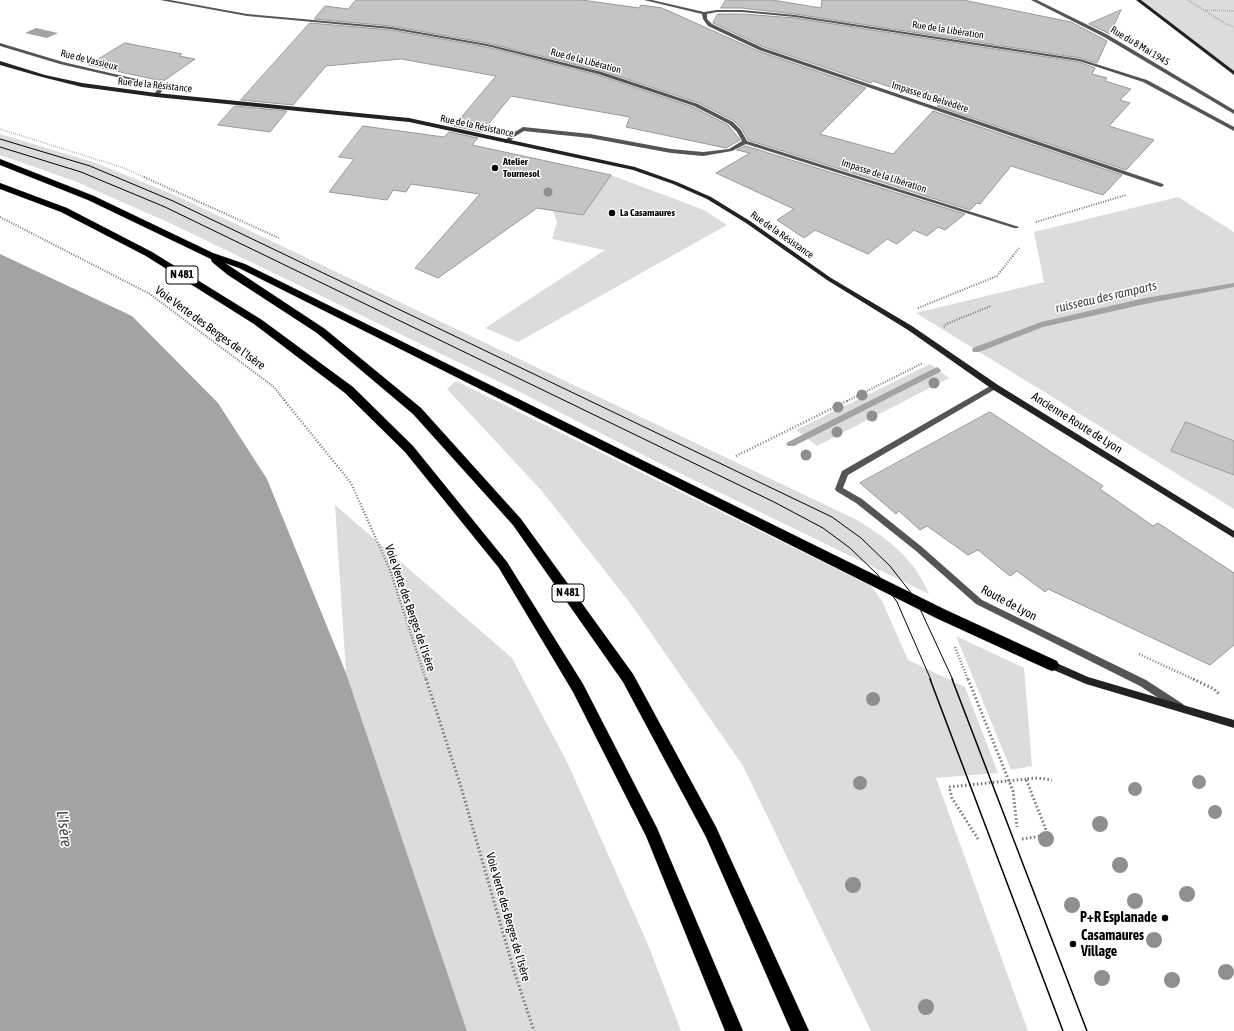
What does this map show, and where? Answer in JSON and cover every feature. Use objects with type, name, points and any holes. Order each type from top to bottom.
[{"type":"highway","name":"N 481","points":[[0,162],[91,198],[210,255],[231,273],[321,330],[417,411],[517,522],[628,678],[711,832],[800,1031]]},
{"type":"highway","name":"N 481","points":[[0,186],[64,210],[149,254],[258,322],[349,390],[409,449],[503,565],[578,688],[652,833],[734,1031]]},
{"type":"highway","points":[[210,255],[242,266],[941,614],[1052,665]]},
{"type":"street","name":"Rue de la Libération","points":[[162,0],[247,15],[391,28],[487,45],[585,69],[696,104],[730,123],[739,131],[745,142]]},
{"type":"street","name":"Rue de la Libération","points":[[646,0],[704,13],[717,11],[742,11],[795,16],[1080,60],[1145,81],[1234,129]]},
{"type":"street","name":"Rue du 8 Mai 1945","points":[[1033,0],[1106,36],[1234,112]]},
{"type":"street","points":[[1138,0],[1234,73]]},
{"type":"street","name":"Impasse du Belvédère","points":[[704,13],[705,19],[710,25],[761,49],[1161,185]]},
{"type":"street","name":"Rue de Vassieux","points":[[0,44],[62,63],[164,86],[156,95]]},
{"type":"street","name":"Rue de la Résistance","points":[[0,62],[44,76],[82,85],[156,95],[409,120],[635,170],[709,198],[748,222],[829,279],[910,328]]},
{"type":"street","points":[[507,142],[512,136],[523,129],[575,134],[671,151],[703,154],[730,150],[745,142]]},
{"type":"street","name":"Impasse de la Libération","points":[[745,142],[1016,227]]},
{"type":"street","name":"Ancienne Route de Lyon","points":[[910,328],[995,387],[1234,535]]},
{"type":"street","name":"Route de Lyon","points":[[995,387],[845,473],[839,489],[865,505],[979,602],[1143,684],[1186,711]]},
{"type":"street","name":"Route de Lyon","points":[[1052,665],[1086,680],[1186,711],[1234,724]]},
{"type":"path","points":[[1188,0],[1234,27]]},
{"type":"path","points":[[1204,10],[1234,11]]},
{"type":"path","points":[[0,129],[124,168],[279,238]]},
{"type":"path","points":[[912,310],[997,276],[1022,243],[1016,227],[1161,185]]},
{"type":"path","name":"Voie Verte des Berges de l'Isère","points":[[0,216],[150,294],[274,387],[351,483],[390,570],[461,787],[514,971],[534,1031]]},
{"type":"path","points":[[932,343],[946,324],[992,306]]},
{"type":"path","points":[[736,456],[945,352]]},
{"type":"path","points":[[941,614],[1013,791],[1017,827]]},
{"type":"path","points":[[978,839],[952,798],[949,787],[1037,778],[1052,780]]},
{"type":"path","points":[[1022,839],[1048,835],[1026,779]]},
{"type":"shaded area","points":[[1138,0],[1234,0],[1234,73]]},
{"type":"shaded area","points":[[0,134],[96,163],[179,197],[857,520],[880,535],[908,560],[923,581],[929,594],[669,468],[512,388],[174,225],[77,182],[0,155]]},
{"type":"shaded area","points":[[611,175],[704,210],[727,225],[518,342],[485,328],[605,250],[552,239],[557,222],[553,211],[474,200],[518,187]]},
{"type":"shaded area","points":[[1178,197],[1234,232],[1234,509],[916,313],[1044,282],[1034,232]]},
{"type":"shaded area","points":[[930,364],[949,378],[817,446],[796,430]]},
{"type":"shaded area","points":[[456,381],[871,586],[882,601],[908,660],[965,687],[998,773],[936,778],[1028,1031],[871,1031],[743,766],[631,604],[541,490],[447,389]]},
{"type":"shaded area","points":[[335,505],[512,658],[568,764],[649,947],[681,1031],[467,1031],[346,673]]},
{"type":"shaded area","points":[[956,636],[1024,668],[1032,766],[1011,770]]},
{"type":"water","points":[[36,28],[58,33],[47,38],[25,33]]},
{"type":"water","name":"L'Isère","points":[[0,254],[132,316],[218,403],[267,479],[346,673],[467,1031],[0,1031]]},
{"type":"building","points":[[356,0],[582,0],[639,8],[641,5],[662,8],[758,51],[866,88],[820,134],[893,154],[933,111],[1122,175],[1103,195],[1011,166],[980,204],[977,203],[970,210],[748,140],[742,129],[734,121],[699,103],[602,71],[487,43],[391,26],[314,19],[325,6],[348,9]]},
{"type":"building","points":[[726,0],[772,0],[821,8],[822,0],[963,0],[1071,22],[1107,41],[1097,63],[1080,58],[795,14],[742,8],[721,8]]},
{"type":"building","points":[[1121,10],[1110,34],[1089,24]]},
{"type":"building","points":[[718,14],[742,14],[795,18],[1079,62],[1095,68],[1092,74],[1107,78],[1105,81],[1131,89],[1120,100],[1130,103],[1109,126],[1154,140],[1126,170],[937,106],[939,104],[873,81],[871,83],[764,47],[713,23]]},
{"type":"building","points":[[310,23],[391,30],[487,47],[598,75],[693,107],[728,125],[740,140],[726,148],[626,127],[630,117],[511,96],[482,132],[454,126],[496,76],[401,59],[326,66],[293,105],[241,100]]},
{"type":"building","points":[[125,43],[182,54],[179,56],[195,59],[165,80],[157,80],[89,65]]},
{"type":"building","points":[[235,106],[287,111],[270,132],[218,125]]},
{"type":"building","points":[[363,126],[444,137],[449,132],[478,138],[472,145],[611,175],[583,215],[537,208],[438,278],[415,268],[480,194],[411,184],[406,192],[393,190],[387,200],[329,192],[354,159],[339,157]]},
{"type":"building","points":[[746,146],[965,214],[945,230],[938,227],[927,236],[914,230],[897,244],[887,239],[868,254],[815,230],[804,238],[777,220],[794,209],[716,173],[750,153],[737,150]]},
{"type":"building","points":[[990,412],[1103,486],[1100,489],[1153,526],[1158,523],[1234,573],[1234,645],[1210,665],[1048,589],[1045,592],[1017,571],[1010,576],[978,550],[968,555],[927,526],[920,530],[899,511],[896,514],[860,483]]},
{"type":"building","points":[[1186,422],[1234,441],[1234,475],[1171,451]]},
{"type":"waterway","name":"ruisseau des ramparts","points":[[976,350],[1041,325],[1145,301],[1234,285]]},
{"type":"waterway","name":"ruisseau des ramparts","points":[[791,444],[937,370]]},
{"type":"tram line","points":[[0,139],[90,166],[173,201],[832,517],[861,538],[890,566],[915,598],[953,680]]},
{"type":"tram line","points":[[0,147],[81,172],[165,207],[774,502],[823,528],[850,548],[878,575],[897,602],[931,680]]},
{"type":"tram line","points":[[930,679],[1063,1031]]},
{"type":"tram line","points":[[952,679],[1087,1031]]},
{"type":"place","name":"Atelier Tournesol","points":[[495,168]]},
{"type":"place","name":"La Casamaures","points":[[612,213]]},
{"type":"place","name":"P+R Esplanade","points":[[1165,918]]},
{"type":"place","name":"Casamaures Village","points":[[1073,944]]}]
